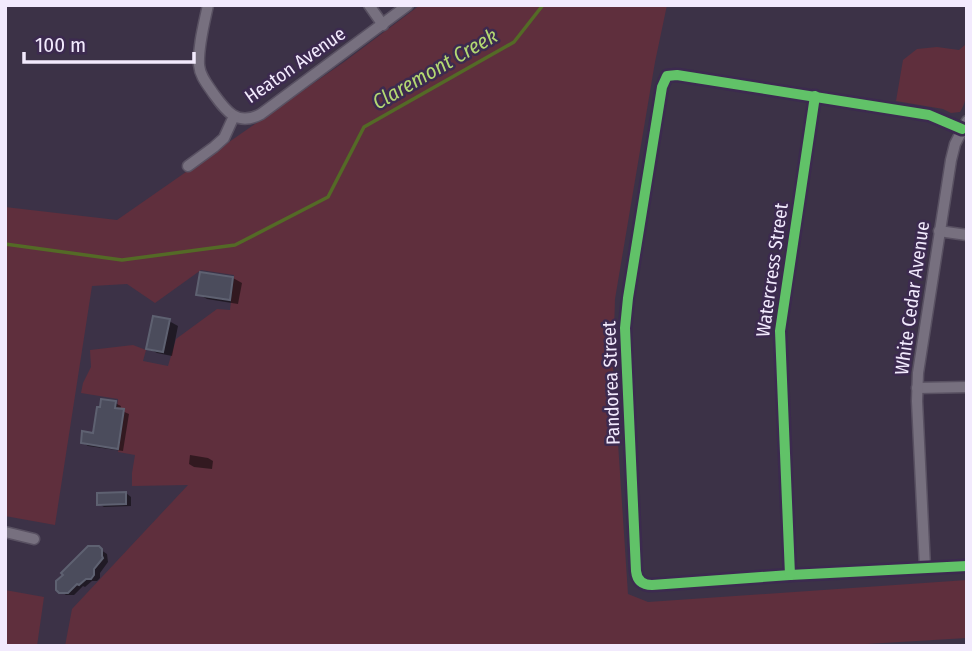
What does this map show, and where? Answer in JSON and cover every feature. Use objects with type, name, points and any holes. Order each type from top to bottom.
[{"type":"street","name":"Heaton Avenue","points":[[208,5],[199,65],[202,78],[226,112],[244,119],[261,114],[408,5]]},
{"type":"street","points":[[369,5],[383,25]]},
{"type":"street","name":"Pandorea Street","points":[[964,125],[929,115],[671,75],[665,79],[662,87],[625,318],[625,339],[636,571],[643,584],[967,566]]},
{"type":"street","name":"Watercress Street","points":[[790,575],[780,331],[815,96]]},
{"type":"street","name":"Heaton Avenue","points":[[188,166],[224,138],[234,116]]},
{"type":"street","name":"White Cedar Avenue","points":[[925,568],[917,388],[919,361],[952,154],[964,125]]},
{"type":"street","points":[[939,231],[967,235]]},
{"type":"street","points":[[917,388],[967,387]]},
{"type":"street","points":[[5,532],[34,539]]},
{"type":"shaded area","points":[[420,5],[667,5],[615,299],[613,367],[628,594],[648,602],[967,580],[967,638],[833,646],[65,646],[72,609],[188,485],[132,486],[135,455],[118,452],[124,409],[117,408],[118,399],[81,393],[91,367],[90,350],[133,345],[146,350],[143,361],[168,366],[176,339],[217,309],[230,310],[234,275],[201,270],[155,303],[127,284],[92,286],[55,525],[5,516],[5,207],[117,220],[344,62]]},
{"type":"shaded area","points":[[965,45],[967,89],[960,112],[951,113],[943,109],[896,101],[903,60],[917,49],[937,47],[959,50]]},
{"type":"shaded area","points":[[5,590],[44,597],[37,646],[5,646]]},
{"type":"building","points":[[200,272],[233,277],[230,300],[196,295]]},
{"type":"building","points":[[153,316],[170,319],[163,352],[146,349]]},
{"type":"building","points":[[101,399],[116,401],[115,408],[124,409],[118,449],[81,443],[82,431],[93,433]]},
{"type":"building","points":[[126,492],[126,504],[97,505],[97,493]]},
{"type":"building","points":[[88,546],[99,546],[102,549],[103,558],[94,569],[94,575],[91,579],[77,584],[68,593],[59,593],[56,590],[56,581]]},
{"type":"waterway","name":"Claremont Creek","points":[[5,244],[122,260],[235,245],[328,197],[364,127],[514,42],[543,5]]},
{"type":"cycle path","points":[[962,129],[929,115],[677,75],[667,76],[662,87],[625,328],[636,571],[643,583],[652,585],[967,566]]},
{"type":"cycle path","points":[[790,575],[780,331],[815,96]]}]
